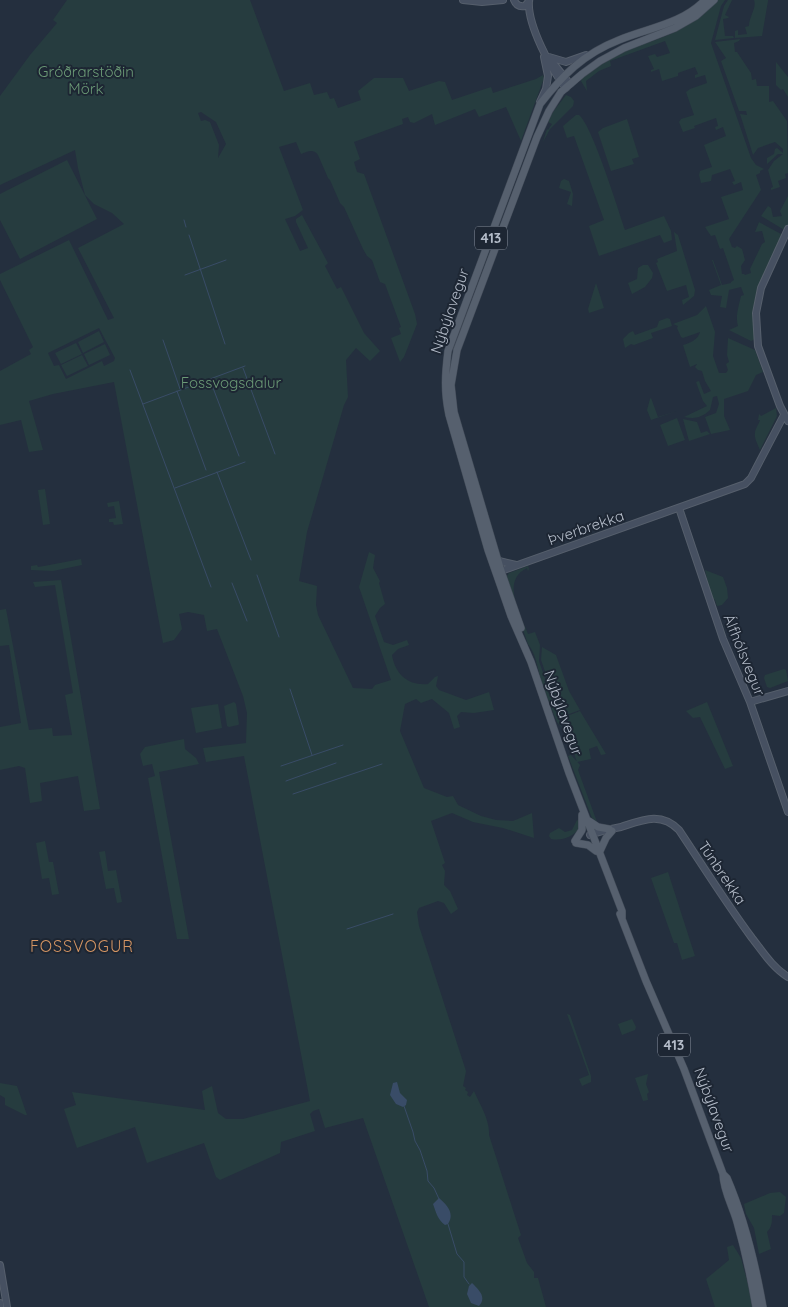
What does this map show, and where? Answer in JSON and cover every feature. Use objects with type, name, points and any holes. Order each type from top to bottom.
[{"type":"main road","name":"Nýbýlavegur","points":[[704,0],[690,12],[673,21],[620,39],[592,53],[561,78],[540,104],[448,352],[444,384],[449,415],[488,550],[511,616],[531,662],[622,918],[646,981],[684,1068],[723,1174],[723,1180],[732,1204],[746,1256],[756,1307]]},
{"type":"main road","name":"Nýbýlavegur","points":[[531,662],[528,648],[501,571],[454,412],[450,385],[458,346],[537,137],[549,111],[568,86],[600,61],[624,48],[675,28],[696,16],[714,0]]},
{"type":"main road","points":[[585,817],[598,827],[610,830],[598,851],[588,845],[576,842],[582,830],[585,817]]},
{"type":"main road","name":"Nýbýlavegur","points":[[723,1174],[727,1178],[742,1217],[756,1269],[763,1307]]},
{"type":"street","points":[[463,0],[476,2],[500,0],[525,6],[529,0]]},
{"type":"street","points":[[529,0],[532,21],[553,72],[568,86]]},
{"type":"street","points":[[516,3],[532,21]]},
{"type":"street","points":[[540,104],[546,89],[548,76],[541,43]]},
{"type":"street","points":[[547,55],[566,62],[592,53]]},
{"type":"street","points":[[786,418],[758,346],[756,313],[761,288],[788,229]]},
{"type":"street","name":"Þverbrekka","points":[[501,571],[747,483],[752,478],[786,418]]},
{"type":"street","name":"Álfhólsvegur","points":[[678,508],[723,639],[750,702],[788,812]]},
{"type":"street","points":[[499,561],[517,565]]},
{"type":"street","points":[[750,702],[788,691]]},
{"type":"street","name":"Túnbrekka","points":[[592,836],[652,818],[665,820],[676,827],[734,914],[778,971],[788,977]]},
{"type":"street","points":[[0,1265],[2,1293],[7,1307]]},
{"type":"green space","name":"Fossvogsdalur","points":[[67,0],[250,0],[284,91],[310,83],[314,95],[327,92],[330,99],[334,98],[338,108],[361,100],[358,91],[374,78],[403,78],[409,91],[439,81],[445,82],[452,100],[491,87],[493,93],[543,75],[544,78],[521,141],[506,107],[479,117],[475,109],[435,125],[432,114],[414,123],[410,122],[408,117],[402,119],[403,124],[354,142],[360,159],[354,162],[357,172],[364,174],[415,314],[417,324],[404,357],[400,362],[391,338],[401,334],[399,328],[401,327],[385,284],[380,282],[372,260],[363,249],[318,155],[312,151],[301,154],[296,142],[279,147],[303,210],[295,216],[285,219],[300,251],[308,248],[296,222],[296,219],[302,215],[328,263],[325,266],[337,289],[341,287],[364,333],[380,351],[370,361],[356,348],[346,360],[348,397],[344,405],[307,532],[299,581],[317,586],[316,605],[318,615],[353,688],[372,689],[375,685],[391,680],[359,587],[369,552],[375,555],[373,568],[380,581],[385,604],[375,616],[384,642],[393,645],[407,640],[409,645],[398,649],[392,655],[399,673],[409,681],[421,684],[428,684],[438,676],[436,686],[439,690],[466,700],[489,692],[494,710],[474,713],[461,712],[457,716],[460,727],[454,729],[449,713],[432,699],[421,703],[416,699],[405,704],[400,731],[424,788],[447,797],[453,796],[458,805],[481,816],[496,820],[513,821],[532,813],[534,838],[503,828],[473,822],[452,813],[431,821],[445,863],[442,865],[445,871],[444,885],[450,891],[458,909],[451,914],[444,903],[438,901],[419,908],[417,912],[419,926],[466,1071],[463,1086],[470,1097],[474,1091],[486,1118],[489,1135],[521,1235],[518,1238],[527,1263],[534,1272],[534,1278],[538,1278],[546,1307],[429,1307],[363,1118],[325,1128],[319,1109],[313,1111],[310,1114],[315,1131],[281,1142],[280,1153],[220,1180],[216,1177],[204,1143],[147,1163],[135,1127],[77,1148],[64,1109],[76,1105],[72,1092],[205,1110],[202,1091],[212,1086],[218,1113],[226,1119],[243,1119],[310,1101],[244,756],[206,762],[203,748],[246,743],[247,713],[243,696],[217,629],[207,631],[204,615],[188,612],[179,614],[182,629],[174,640],[163,643],[114,382],[53,394],[29,401],[43,450],[29,452],[21,420],[0,425],[0,371],[31,354],[29,350],[33,347],[0,280],[0,274],[69,240],[108,320],[114,318],[78,248],[124,224],[112,213],[94,204],[85,195],[75,150],[0,185],[0,96],[30,55],[57,23],[53,20]],"holes":[[[201,112],[216,122],[226,144],[218,158],[219,145],[210,122],[201,121],[198,113]],[[99,328],[115,358],[114,361],[104,366],[102,361],[66,379],[59,365],[54,366],[48,353]]]},
{"type":"green space","points":[[717,0],[725,0],[721,6],[711,43],[751,158],[756,165],[764,169],[756,175],[761,190],[729,239],[732,247],[735,248],[737,246],[742,249],[745,260],[741,266],[742,274],[751,273],[750,269],[762,244],[765,242],[762,231],[755,232],[759,222],[781,234],[782,237],[761,284],[755,339],[751,341],[729,330],[738,326],[738,307],[741,296],[744,295],[741,287],[729,290],[726,308],[720,307],[722,296],[711,295],[709,290],[721,285],[712,260],[722,285],[731,283],[734,280],[723,248],[720,249],[715,235],[711,236],[705,227],[729,219],[721,197],[743,190],[741,182],[734,185],[732,182],[735,181],[730,169],[712,175],[711,181],[701,183],[699,175],[700,171],[712,167],[704,145],[726,136],[723,127],[716,130],[715,127],[718,126],[716,118],[683,132],[679,122],[681,119],[694,115],[686,92],[707,83],[705,75],[695,78],[695,75],[698,74],[695,67],[678,73],[678,76],[662,81],[659,69],[651,72],[654,69],[648,56],[655,54],[657,57],[670,53],[665,41],[610,61],[611,66],[599,71],[586,81],[587,91],[581,81],[586,74],[606,60],[666,36],[687,25]]},
{"type":"green space","points":[[728,0],[732,0],[725,15],[729,17],[723,19],[725,36],[733,36],[734,38],[715,40],[724,6]]},
{"type":"green space","points":[[754,0],[768,0],[762,36],[735,38],[735,31],[738,30],[738,35],[747,34],[745,27],[749,26],[755,3]]},
{"type":"green space","points":[[740,39],[734,43],[735,52],[737,52],[751,73],[752,80],[756,79],[757,86],[769,86],[769,102],[773,101],[787,121],[788,173],[785,174],[786,178],[778,181],[780,187],[771,190],[773,187],[768,170],[774,161],[783,154],[778,154],[767,164],[767,158],[774,154],[775,149],[777,148],[783,153],[783,149],[775,142],[758,148],[753,155],[740,114],[747,115],[746,111],[739,111],[721,61],[726,58],[715,42]]},
{"type":"green space","points":[[776,62],[788,77],[788,97],[783,89],[781,90],[776,85]]},
{"type":"green space","points":[[566,95],[574,101],[573,106],[550,129],[543,142],[547,129],[552,124],[548,122],[550,116]]},
{"type":"green space","points":[[576,115],[579,115],[591,134],[625,230],[664,216],[671,231],[672,240],[664,243],[660,235],[599,256],[589,226],[604,220],[574,136],[567,138],[563,126]]},
{"type":"green space","points":[[627,119],[639,157],[632,159],[634,164],[611,171],[598,132],[603,128]]},
{"type":"green space","points":[[67,160],[97,219],[20,259],[0,220],[0,194]]},
{"type":"green space","points":[[564,179],[569,181],[573,194],[572,206],[567,204],[571,192],[559,188],[561,181]]},
{"type":"green space","points":[[788,196],[788,226],[786,231],[761,216],[768,206],[771,208],[773,217],[782,216],[780,211]]},
{"type":"green space","points":[[674,232],[678,235],[695,290],[694,296],[683,305],[682,300],[689,297],[686,285],[667,291],[656,263],[658,262],[657,259],[677,251]]},
{"type":"green space","points":[[648,265],[653,273],[652,278],[645,287],[632,294],[628,283],[637,279],[638,268]]},
{"type":"green space","points":[[596,283],[604,308],[589,313],[588,309]]},
{"type":"green space","points":[[706,306],[715,332],[713,356],[719,373],[726,373],[728,370],[726,364],[729,362],[727,355],[728,338],[755,350],[763,372],[756,375],[748,391],[724,399],[724,416],[730,430],[711,434],[705,417],[716,413],[719,404],[717,396],[713,397],[710,410],[704,415],[695,418],[684,417],[707,406],[703,401],[696,382],[699,381],[704,394],[711,391],[702,371],[695,367],[697,364],[690,367],[683,345],[696,339],[700,332],[683,338],[677,328],[678,326],[673,324],[697,315]]},
{"type":"green space","points":[[667,318],[670,319],[672,326],[651,333],[653,338],[634,345],[631,344],[625,348],[623,339],[629,333],[633,331],[635,335],[657,327],[659,321]]},
{"type":"green space","points":[[99,331],[104,342],[83,353],[78,342]]},
{"type":"green space","points":[[76,343],[82,354],[61,364],[55,353]]},
{"type":"green space","points":[[105,344],[110,355],[89,365],[84,354]]},
{"type":"green space","points":[[82,355],[88,366],[67,376],[61,365]]},
{"type":"green space","points":[[651,398],[658,417],[677,411],[651,420],[647,410]]},
{"type":"green space","points":[[776,408],[777,416],[760,450],[755,435],[760,420],[758,420],[759,414],[761,416]]},
{"type":"green space","points":[[677,418],[685,440],[668,446],[660,425]]},
{"type":"green space","points":[[683,419],[697,422],[701,433],[707,431],[710,434],[689,441]]},
{"type":"green space","points":[[45,489],[50,524],[43,525],[38,490]]},
{"type":"green space","points":[[119,501],[123,524],[114,525],[113,522],[109,522],[109,519],[116,518],[114,506],[108,507],[107,503]]},
{"type":"green space","points":[[81,559],[82,565],[53,571],[31,570],[31,566],[37,565],[38,567]]},
{"type":"green space","points":[[528,566],[528,571],[527,568],[519,574],[515,581],[515,599],[528,634],[535,632],[540,645],[539,661],[562,728],[557,722],[546,694],[535,656],[528,644],[505,579],[509,573]]},
{"type":"green space","points":[[705,570],[723,577],[728,598],[722,605],[717,606],[715,600],[711,597]]},
{"type":"green space","points":[[61,580],[100,809],[84,811],[78,776],[40,783],[42,801],[30,803],[25,768],[19,766],[0,770],[0,727],[21,723],[9,645],[0,646],[0,610],[6,609],[29,730],[52,728],[53,736],[72,735],[65,695],[73,693],[55,585],[35,587],[33,582]]},
{"type":"green space","points":[[542,647],[556,655],[569,691],[580,710],[561,717],[541,660]]},
{"type":"green space","points":[[786,670],[788,681],[770,688],[767,687],[765,675]]},
{"type":"green space","points":[[234,702],[236,704],[239,724],[229,727],[227,726],[224,706]]},
{"type":"green space","points":[[707,702],[733,766],[725,769],[700,717],[693,718],[686,711]]},
{"type":"green space","points":[[218,704],[222,728],[196,733],[191,708]]},
{"type":"green space","points":[[580,711],[606,754],[601,755],[597,746],[589,749],[591,759],[577,762],[562,718]]},
{"type":"green space","points":[[184,739],[185,749],[196,758],[199,764],[159,772],[189,939],[177,939],[148,778],[155,776],[152,764],[143,766],[140,754],[145,747]]},
{"type":"green space","points":[[571,755],[580,765],[578,770],[597,822],[592,818],[568,756]]},
{"type":"green space","points":[[577,820],[579,821],[580,828],[574,834],[563,839],[551,839],[549,836],[550,833],[559,828],[565,832],[572,830]]},
{"type":"green space","points":[[45,841],[49,862],[53,862],[59,894],[52,895],[49,878],[42,879],[36,843]]},
{"type":"green space","points":[[105,851],[108,871],[116,870],[122,902],[117,903],[114,888],[106,889],[99,852]]},
{"type":"green space","points":[[668,872],[695,956],[682,960],[651,878]]},
{"type":"green space","points":[[567,1014],[570,1015],[591,1076],[591,1082],[582,1086],[579,1079],[589,1075]]},
{"type":"green space","points":[[632,1019],[636,1027],[635,1030],[622,1035],[618,1024]]},
{"type":"green space","points":[[648,1074],[646,1084],[649,1092],[647,1094],[648,1100],[643,1101],[635,1078]]},
{"type":"green space","points":[[0,1083],[17,1086],[27,1115],[5,1105],[5,1098],[0,1095]]},
{"type":"green space","points":[[780,1192],[786,1197],[784,1213],[780,1216],[772,1215],[770,1228],[767,1232],[771,1249],[759,1254],[754,1228],[746,1214],[744,1204],[770,1193]]},
{"type":"green space","points":[[733,1245],[741,1258],[754,1307],[715,1307],[706,1279],[729,1260],[727,1247]]},
{"type":"water","points":[[397,1082],[400,1093],[407,1100],[406,1105],[403,1107],[396,1104],[390,1095],[393,1083]]},
{"type":"water","points":[[439,1198],[447,1206],[451,1216],[448,1224],[445,1225],[438,1218],[433,1204]]},
{"type":"water","points":[[472,1283],[482,1297],[479,1306],[471,1303],[467,1294]]},
{"type":"waterway","points":[[184,220],[186,227]]},
{"type":"waterway","points":[[189,235],[225,344]]},
{"type":"waterway","points":[[185,275],[226,260]]},
{"type":"waterway","points":[[163,340],[180,389]]},
{"type":"waterway","points":[[143,404],[245,366]]},
{"type":"waterway","points":[[243,368],[275,454]]},
{"type":"waterway","points":[[130,370],[211,587]]},
{"type":"waterway","points":[[210,380],[239,456]]},
{"type":"waterway","points":[[177,391],[206,470]]},
{"type":"waterway","points":[[175,488],[245,462]]},
{"type":"waterway","points":[[217,472],[251,560]]},
{"type":"waterway","points":[[257,575],[279,637]]},
{"type":"waterway","points":[[232,583],[247,621]]},
{"type":"waterway","points":[[290,689],[312,755]]},
{"type":"waterway","points":[[281,766],[343,745]]},
{"type":"waterway","points":[[286,781],[336,763]]},
{"type":"waterway","points":[[293,794],[382,764]]},
{"type":"waterway","points":[[347,929],[393,914]]},
{"type":"waterway","points":[[404,1106],[427,1171],[428,1181],[439,1199]]},
{"type":"waterway","points":[[448,1224],[457,1254],[464,1262],[464,1277],[469,1284]]},
{"type":"district","name":"FOSSVOGUR","points":[[82,946]]},
{"type":"park label","name":"Gróðrarstöðin Mörk","points":[[86,80]]}]
